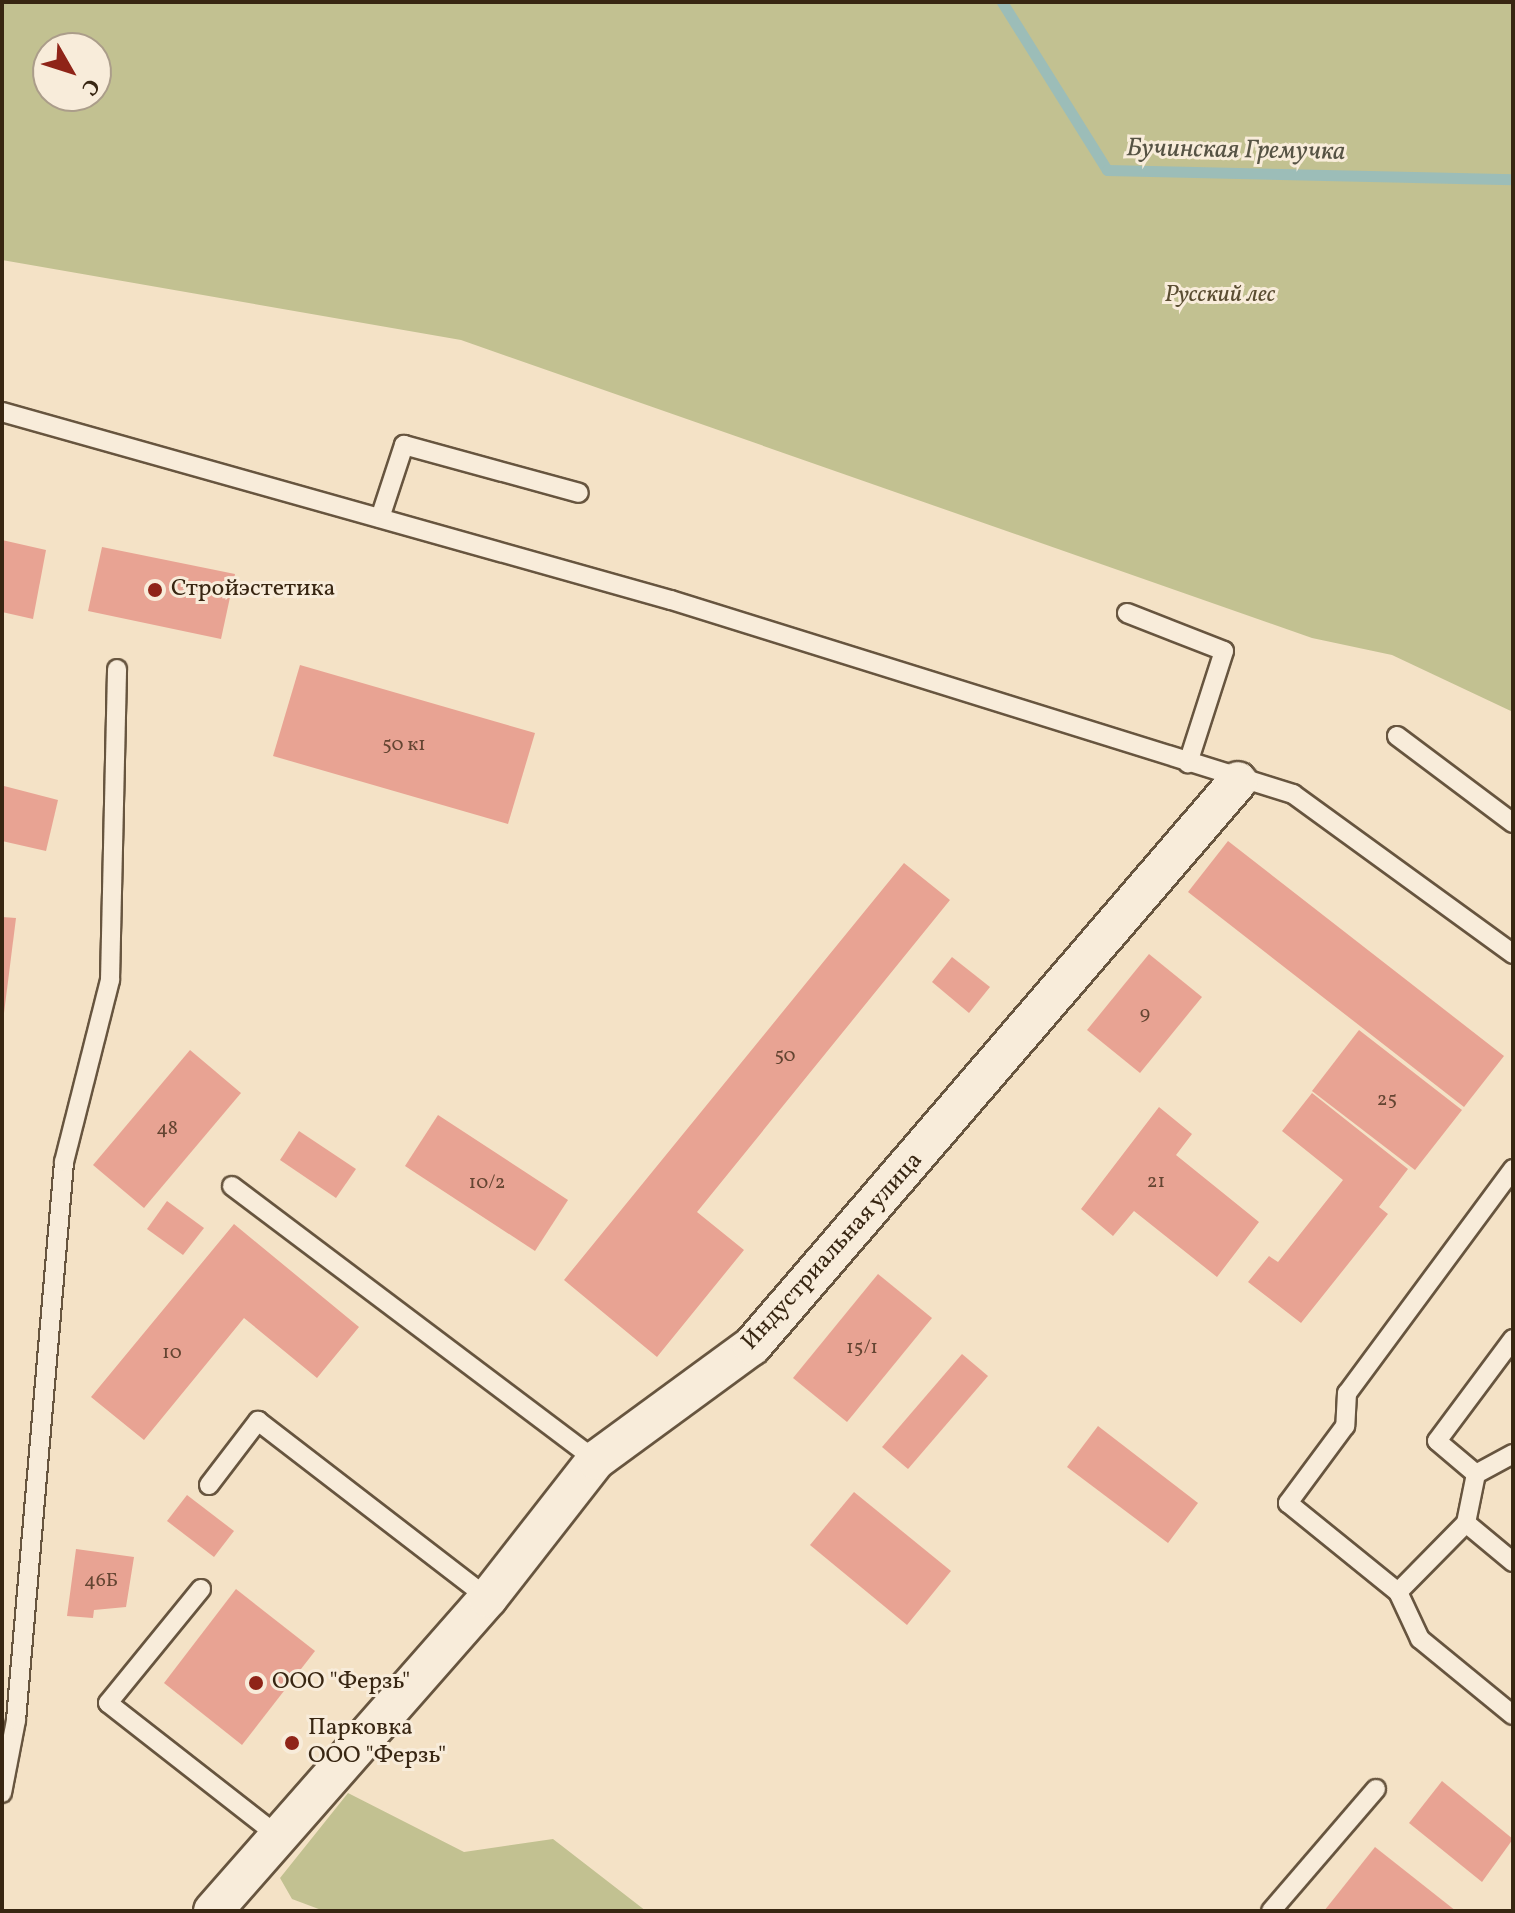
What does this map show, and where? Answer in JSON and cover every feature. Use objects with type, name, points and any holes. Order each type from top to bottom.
[{"type":"street","name":"Индустриальная улица","points":[[213,1911],[281,1838],[488,1598],[596,1460],[752,1346],[1238,781]]},
{"type":"lane","points":[[2,412],[671,600],[1238,781],[1293,794],[1513,954]]},
{"type":"lane","points":[[380,518],[404,445],[579,493]]},
{"type":"lane","points":[[1127,613],[1224,651],[1188,763]]},
{"type":"lane","points":[[2,1793],[16,1720],[64,1162],[110,980],[117,669]]},
{"type":"lane","points":[[1397,736],[1513,823]]},
{"type":"lane","points":[[1513,1169],[1347,1393],[1345,1426],[1288,1503],[1398,1592],[1420,1639],[1513,1715]]},
{"type":"lane","points":[[232,1186],[596,1460]]},
{"type":"lane","points":[[1476,1474],[1437,1441],[1513,1339]]},
{"type":"lane","points":[[209,1485],[258,1421],[488,1598]]},
{"type":"lane","points":[[1476,1474],[1513,1454]]},
{"type":"lane","points":[[1398,1592],[1466,1523],[1476,1474]]},
{"type":"lane","points":[[1466,1523],[1513,1562]]},
{"type":"lane","points":[[201,1589],[108,1703],[281,1838]]},
{"type":"lane","points":[[1271,1911],[1376,1789]]},
{"type":"green space","name":"Русский лес","points":[[2,2],[1513,2],[1513,712],[1392,655],[1312,638],[461,340],[2,260]]},
{"type":"green space","points":[[348,1793],[464,1852],[553,1839],[646,1911],[324,1911],[292,1899],[280,1878]]},
{"type":"building","points":[[2,540],[46,550],[33,619],[2,612]]},
{"type":"building","points":[[102,547],[235,574],[221,639],[88,611]]},
{"type":"building","points":[[300,665],[535,733],[508,824],[273,756]]},
{"type":"building","points":[[4,786],[58,800],[46,851],[2,841]]},
{"type":"building","points":[[1228,841],[1504,1056],[1464,1107],[1188,892]]},
{"type":"building","points":[[904,863],[950,900],[697,1212],[744,1250],[657,1357],[564,1280]]},
{"type":"building","points":[[2,917],[16,918],[4,1013],[2,1013]]},
{"type":"building","points":[[1149,954],[1202,997],[1140,1073],[1087,1030]]},
{"type":"building","points":[[952,957],[990,987],[969,1013],[932,982]]},
{"type":"building","points":[[1359,1030],[1462,1110],[1415,1170],[1312,1091]]},
{"type":"building","points":[[190,1050],[241,1093],[144,1208],[93,1165]]},
{"type":"building","points":[[1312,1093],[1408,1169],[1379,1207],[1388,1214],[1301,1323],[1248,1282],[1269,1256],[1278,1262],[1343,1180],[1282,1131]]},
{"type":"building","points":[[1159,1107],[1192,1134],[1176,1155],[1259,1222],[1217,1277],[1134,1211],[1113,1236],[1081,1209]]},
{"type":"building","points":[[438,1115],[568,1200],[535,1251],[405,1166]]},
{"type":"building","points":[[299,1131],[356,1169],[336,1198],[280,1160]]},
{"type":"building","points":[[167,1201],[204,1228],[183,1255],[147,1229]]},
{"type":"building","points":[[234,1224],[359,1327],[317,1378],[244,1318],[144,1440],[91,1397]]},
{"type":"building","points":[[878,1274],[932,1318],[847,1422],[793,1378]]},
{"type":"building","points":[[962,1354],[988,1376],[908,1469],[882,1447]]},
{"type":"building","points":[[1098,1426],[1198,1503],[1168,1543],[1067,1467]]},
{"type":"building","points":[[854,1492],[951,1571],[907,1625],[810,1545]]},
{"type":"building","points":[[187,1495],[234,1531],[214,1557],[167,1521]]},
{"type":"building","points":[[76,1549],[134,1557],[126,1607],[94,1610],[93,1618],[67,1616]]},
{"type":"building","points":[[236,1589],[315,1651],[242,1745],[164,1683]]},
{"type":"building","points":[[1442,1781],[1513,1839],[1482,1882],[1409,1823]]},
{"type":"building","points":[[1375,1847],[1456,1911],[1324,1911]]},
{"type":"waterway","name":"Бучинская Гремучка","points":[[1002,2],[1107,170],[1513,179]]},
{"type":"place","name":"Стройэстетика","points":[[155,590]]},
{"type":"place","name":"ООО \"Ферзь\"","points":[[256,1683]]},
{"type":"place","name":"Парковка ООО \"Ферзь\"","points":[[292,1743]]}]
